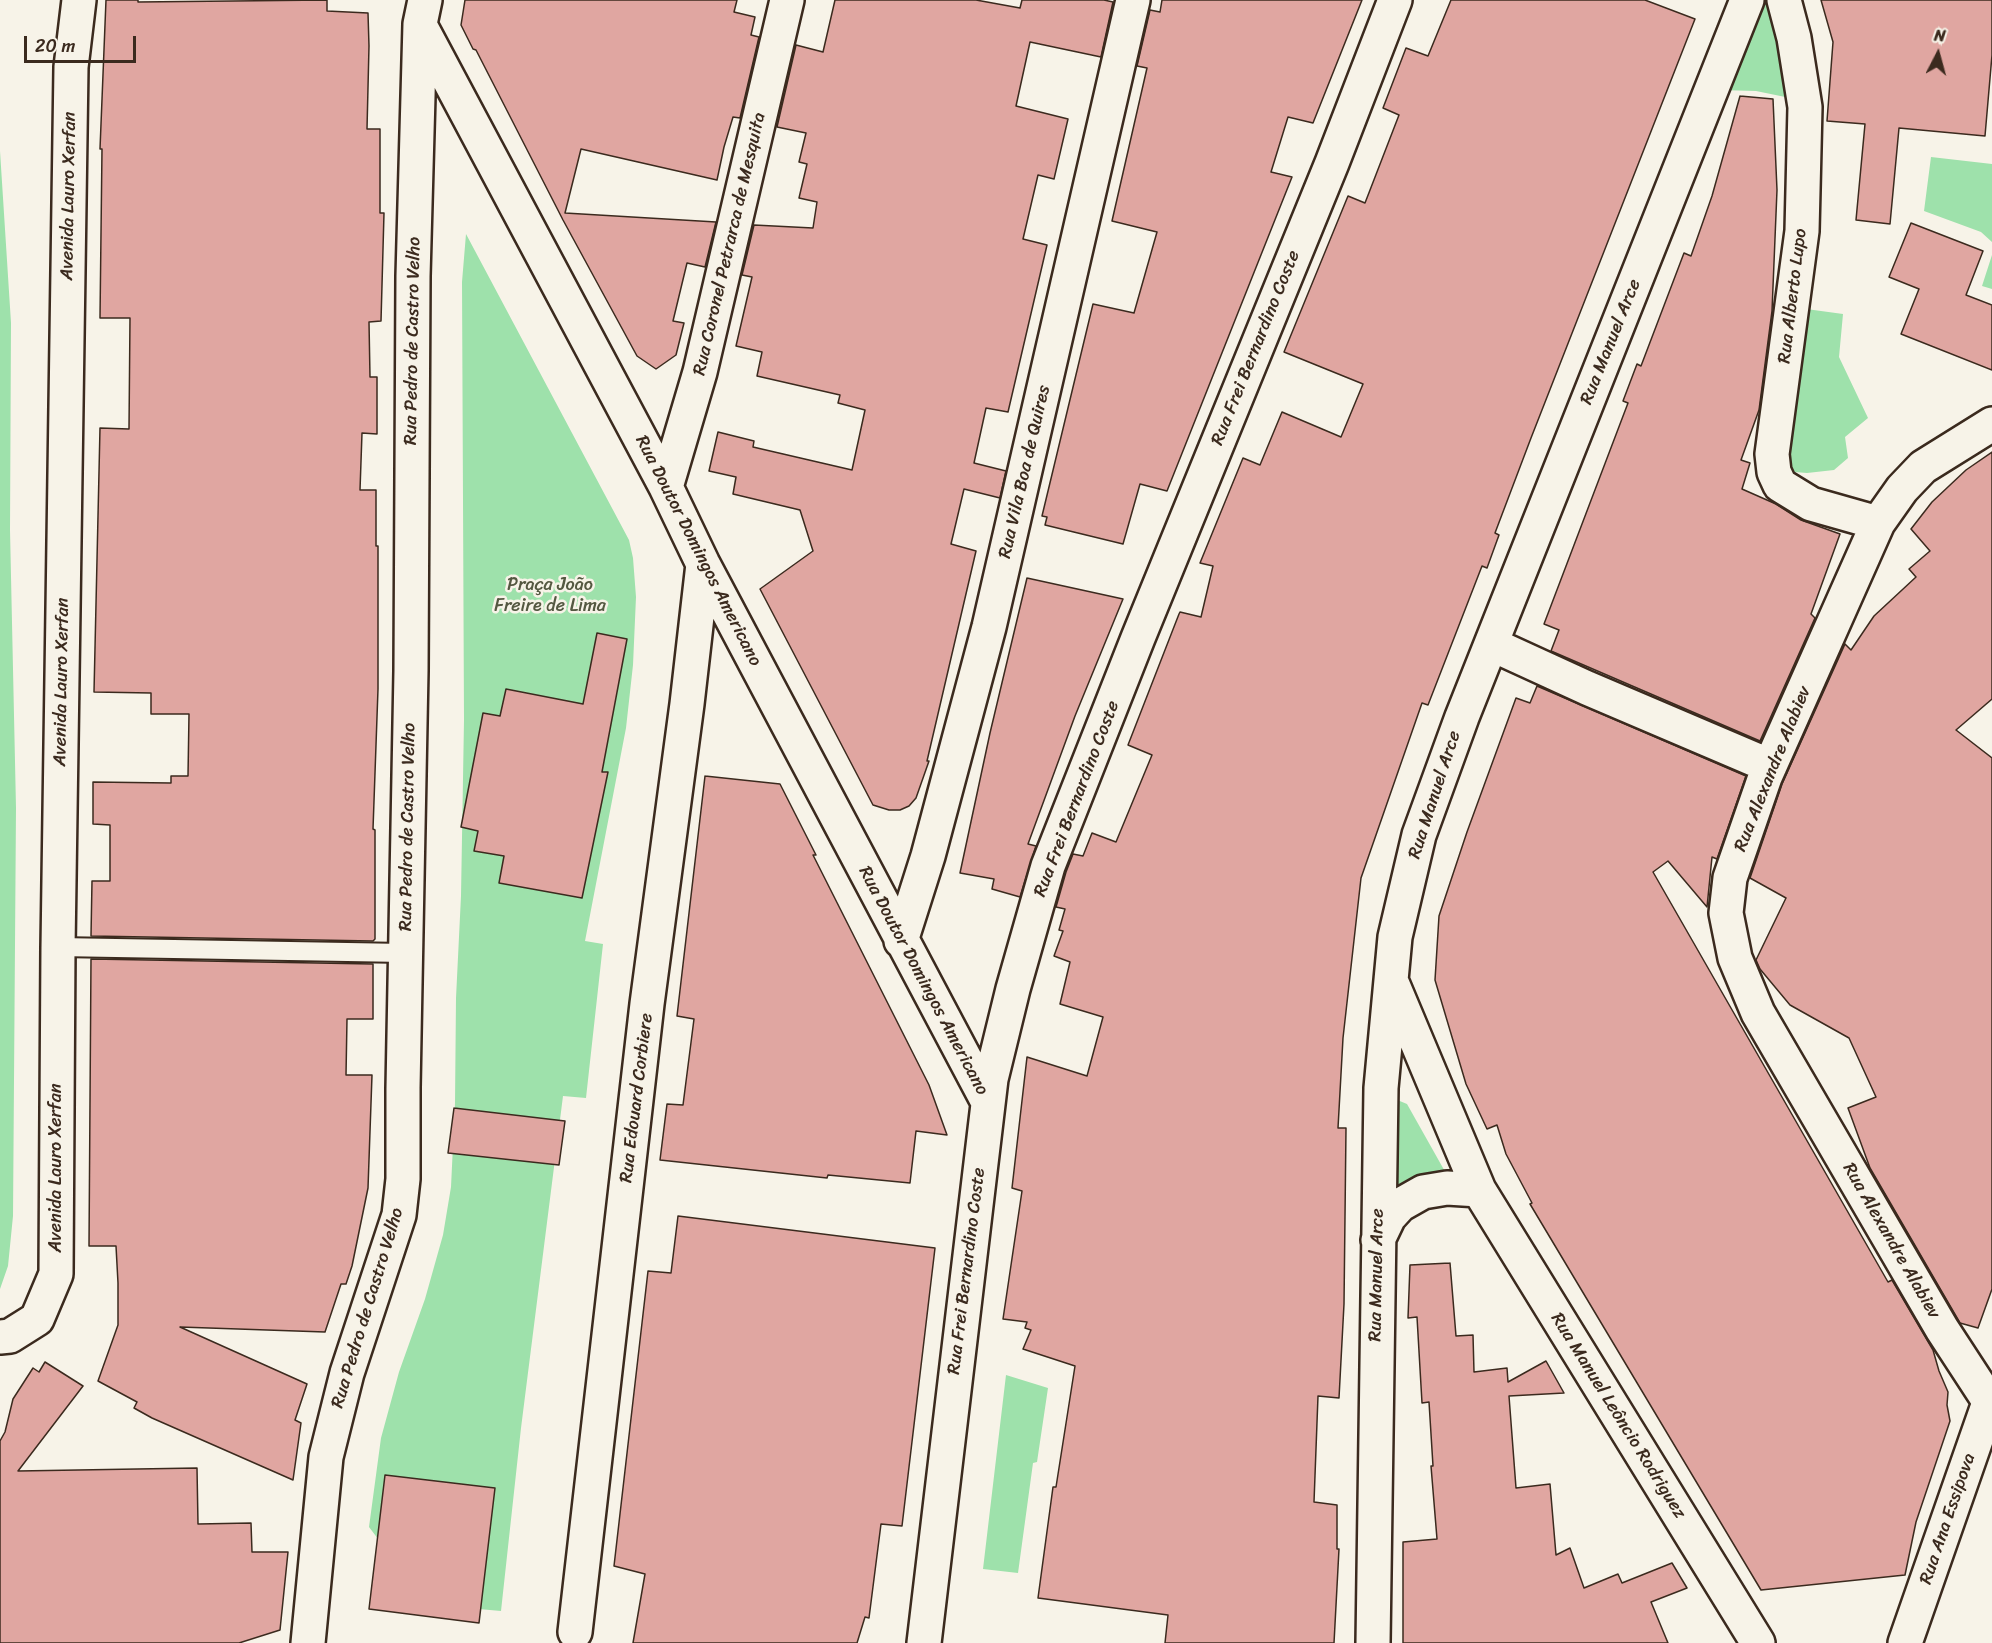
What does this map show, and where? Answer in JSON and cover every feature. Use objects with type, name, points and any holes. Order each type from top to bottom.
[{"type":"street","name":"Avenida Lauro Xerfan","points":[[0,1337],[10,1336],[37,1319],[56,1274],[58,947],[71,67],[79,0]]},
{"type":"street","name":"Rua Coronel Petrarca de Mesquita","points":[[666,487],[700,372],[787,0]]},
{"type":"street","name":"Rua Vila Boa de Quires","points":[[901,941],[928,856],[989,627],[1133,0]]},
{"type":"street","name":"Rua Frei Bernardino Coste","points":[[924,1643],[991,1079],[1013,989],[1048,866],[1138,638],[1332,163],[1395,0]]},
{"type":"street","name":"Rua Manuel Arce","points":[[1374,1643],[1381,1088],[1395,937],[1419,835],[1462,717],[1747,0]]},
{"type":"street","name":"Rua Alberto Lupo","points":[[1784,0],[1794,38],[1805,107],[1802,231],[1773,454],[1774,472],[1780,485],[1811,504],[1878,523]]},
{"type":"street","name":"Rua Doutor Domingos Americano","points":[[417,8],[666,487],[703,564],[988,1102]]},
{"type":"street","name":"Rua Pedro de Castro Velho","points":[[308,1643],[326,1457],[347,1373],[399,1215],[403,1179],[417,8]]},
{"type":"street","name":"Rua Alexandre Alabiev","points":[[1991,1397],[1942,1329],[1764,1023],[1735,958],[1726,913],[1730,878],[1770,766],[1878,523],[1902,489],[1923,467],[1992,424]]},
{"type":"street","name":"Rua Edouard Corbiere","points":[[575,1632],[646,1016],[703,564]]},
{"type":"street","points":[[1491,644],[1587,688],[1770,766]]},
{"type":"street","name":"Rua Manuel Leôncio Rodriguez","points":[[1391,980],[1479,1190],[1758,1643]]},
{"type":"street","points":[[1378,1240],[1389,1216],[1400,1204],[1423,1192],[1447,1188],[1479,1190]]},
{"type":"street","name":"Rua Ana Essipova","points":[[1905,1643],[1991,1397]]},
{"type":"lane","points":[[58,947],[405,952]]},
{"type":"green space","points":[[1759,0],[1775,0],[1795,99],[1756,91],[1719,90]]},
{"type":"green space","points":[[0,151],[11,323],[10,530],[16,808],[13,1216],[8,1266],[0,1289]]},
{"type":"green space","points":[[1931,157],[1992,164],[1992,242],[1981,232],[1924,211]]},
{"type":"green space","name":"Praça João Freire de Lima","points":[[466,234],[629,540],[636,597],[633,665],[626,728],[585,941],[603,944],[586,1098],[563,1096],[521,1428],[501,1611],[434,1605],[369,1527],[381,1438],[399,1372],[425,1299],[443,1235],[451,1187],[461,896],[464,720],[462,282]]},
{"type":"green space","points":[[1992,255],[1992,289],[1982,286]]},
{"type":"green space","points":[[1799,308],[1843,314],[1839,357],[1868,418],[1845,437],[1848,458],[1834,470],[1807,473],[1783,471]]},
{"type":"green space","points":[[1390,1097],[1407,1104],[1452,1184],[1386,1204]]},
{"type":"green space","points":[[1006,1375],[1048,1388],[1037,1462],[1033,1463],[1018,1573],[983,1569]]},
{"type":"building","points":[[106,0],[138,0],[138,2],[327,0],[327,11],[368,13],[367,129],[380,129],[380,213],[384,213],[381,321],[369,322],[370,377],[377,377],[377,434],[362,433],[360,490],[376,490],[376,546],[378,546],[378,689],[373,829],[375,830],[375,939],[373,941],[91,936],[92,881],[110,881],[110,825],[93,824],[93,782],[171,783],[171,776],[188,776],[189,714],[151,714],[151,693],[94,692],[100,428],[129,429],[130,318],[100,318],[102,149],[100,149]]},
{"type":"building","points":[[465,0],[737,0],[734,12],[755,17],[751,35],[759,37],[740,118],[733,117],[717,180],[581,149],[565,213],[716,222],[705,267],[687,263],[673,321],[684,323],[676,355],[656,369],[637,356],[563,220],[476,50],[473,49],[461,25]]},
{"type":"building","points":[[835,0],[976,0],[1020,8],[1022,0],[1104,0],[1113,2],[1101,57],[1030,42],[1016,106],[1068,119],[1054,179],[1038,175],[1023,239],[1047,245],[1008,412],[986,408],[974,463],[1006,471],[1000,498],[964,489],[951,544],[976,551],[927,761],[929,761],[916,798],[909,806],[900,810],[889,810],[873,805],[760,589],[813,551],[800,510],[733,494],[736,477],[709,471],[718,432],[754,441],[753,447],[852,470],[865,410],[838,403],[840,395],[757,376],[762,352],[736,346],[752,277],[742,275],[754,225],[813,228],[817,202],[799,198],[807,164],[799,162],[806,133],[777,127],[796,45],[823,52]]},
{"type":"building","points":[[1162,0],[1362,0],[1313,123],[1288,117],[1271,172],[1292,177],[1167,491],[1140,484],[1123,544],[1045,525],[1047,517],[1042,516],[1093,304],[1134,313],[1157,232],[1112,221],[1147,68],[1137,66],[1150,10],[1160,12]]},
{"type":"building","points":[[1451,0],[1645,0],[1695,19],[1495,533],[1499,535],[1487,568],[1482,566],[1428,705],[1422,703],[1361,878],[1343,1038],[1338,1128],[1346,1128],[1344,1304],[1339,1398],[1318,1396],[1314,1502],[1337,1505],[1337,1549],[1339,1549],[1334,1643],[1165,1643],[1168,1615],[1038,1598],[1053,1487],[1056,1487],[1075,1366],[1023,1349],[1031,1330],[1025,1328],[1027,1322],[1003,1319],[1022,1191],[1012,1188],[1027,1057],[1087,1076],[1103,1017],[1060,1004],[1070,962],[1054,956],[1063,931],[1059,930],[1065,909],[1056,907],[1066,872],[1073,854],[1083,856],[1092,833],[1116,842],[1152,755],[1128,745],[1180,612],[1201,617],[1213,566],[1200,563],[1243,458],[1260,465],[1282,412],[1341,437],[1363,384],[1284,352],[1348,196],[1365,203],[1399,115],[1383,108],[1406,48],[1428,56]]},
{"type":"building","points":[[1821,0],[1992,0],[1992,55],[1985,136],[1899,128],[1890,224],[1856,220],[1865,124],[1827,121],[1833,42]]},
{"type":"building","points":[[1740,96],[1773,99],[1777,190],[1772,311],[1759,410],[1741,460],[1750,463],[1742,489],[1776,504],[1801,520],[1840,534],[1811,614],[1815,618],[1760,741],[1551,651],[1559,630],[1544,624],[1628,403],[1623,401],[1637,364],[1641,366],[1684,253],[1691,256],[1712,196]]},
{"type":"building","points":[[1911,223],[1983,251],[1966,295],[1992,305],[1992,370],[1901,334],[1919,289],[1889,277]]},
{"type":"building","points":[[1992,452],[1992,699],[1956,730],[1992,758],[1992,1289],[1978,1328],[1960,1323],[1870,1168],[1848,1108],[1876,1097],[1849,1038],[1790,1005],[1760,969],[1756,960],[1786,898],[1750,878],[1782,784],[1845,644],[1851,650],[1874,616],[1916,577],[1909,569],[1930,551],[1911,529],[1932,502],[1966,470]]},
{"type":"building","points":[[1027,578],[1123,599],[1075,716],[1028,844],[1036,846],[1020,897],[992,889],[994,879],[960,873]]},
{"type":"building","points":[[597,633],[627,639],[602,772],[608,772],[582,898],[499,883],[504,856],[474,851],[478,831],[461,827],[483,713],[500,716],[506,689],[583,704]]},
{"type":"building","points":[[1537,686],[1746,776],[1717,859],[1712,857],[1707,907],[1668,861],[1653,872],[1888,1282],[1892,1280],[1933,1350],[1948,1392],[1947,1405],[1950,1421],[1916,1522],[1905,1575],[1761,1590],[1530,1204],[1532,1203],[1506,1154],[1497,1125],[1487,1129],[1466,1084],[1435,980],[1439,916],[1516,698],[1530,703]]},
{"type":"building","points":[[705,776],[780,784],[816,855],[813,855],[929,1085],[947,1135],[916,1131],[910,1183],[828,1175],[827,1178],[660,1160],[667,1104],[683,1105],[694,1019],[677,1016]]},
{"type":"building","points":[[91,959],[373,964],[373,1019],[347,1019],[346,1075],[372,1075],[368,1188],[352,1266],[346,1284],[341,1284],[325,1332],[180,1327],[307,1384],[295,1420],[301,1423],[293,1480],[152,1418],[134,1408],[137,1402],[98,1381],[118,1325],[118,1283],[116,1246],[89,1246]]},
{"type":"building","points":[[454,1108],[565,1121],[559,1165],[448,1153]]},
{"type":"building","points":[[678,1216],[935,1248],[902,1526],[881,1524],[869,1618],[865,1617],[857,1643],[633,1643],[645,1574],[614,1566],[648,1271],[671,1273]]},
{"type":"building","points":[[1450,1263],[1456,1336],[1473,1335],[1474,1372],[1507,1368],[1508,1382],[1546,1361],[1564,1393],[1509,1396],[1516,1488],[1550,1484],[1556,1555],[1570,1548],[1584,1588],[1618,1574],[1622,1583],[1672,1563],[1687,1588],[1651,1602],[1668,1643],[1403,1643],[1403,1542],[1437,1539],[1429,1402],[1422,1403],[1417,1317],[1408,1318],[1410,1265]]},
{"type":"building","points":[[45,1362],[83,1386],[18,1471],[197,1468],[198,1524],[251,1523],[252,1552],[288,1552],[280,1630],[239,1643],[0,1643],[0,1441],[5,1432],[13,1399],[33,1368],[39,1372]]},
{"type":"building","points":[[385,1475],[495,1488],[479,1623],[369,1609]]}]
